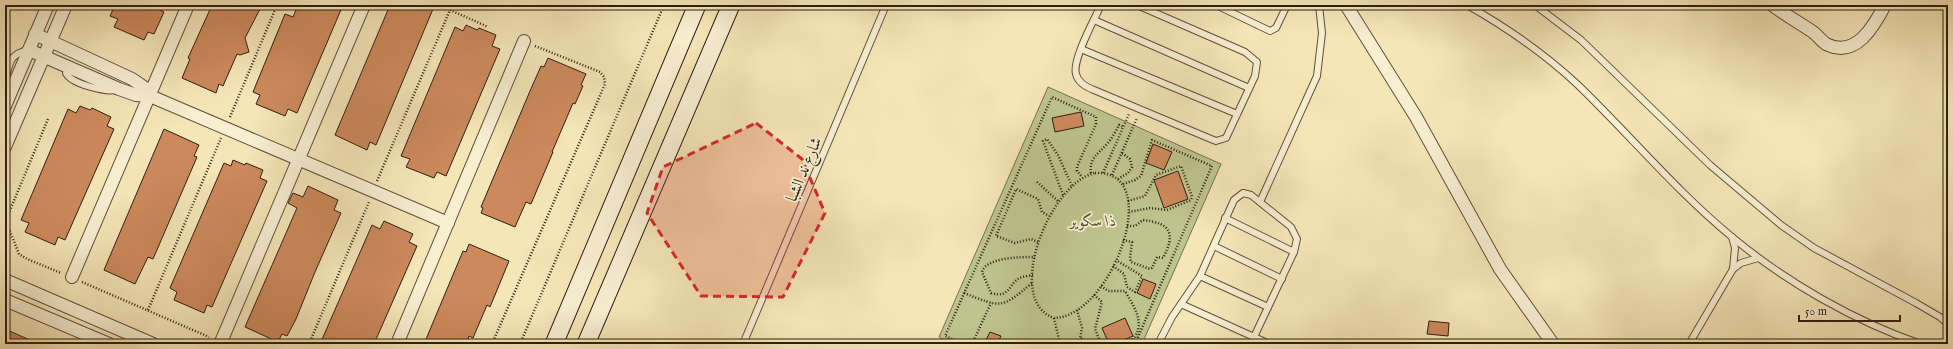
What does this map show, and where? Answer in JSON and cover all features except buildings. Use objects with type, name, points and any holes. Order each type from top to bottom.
[{"type":"main road","points":[[554,343],[697,5]]},
{"type":"main road","points":[[586,344],[732,5]]},
{"type":"street","points":[[5,106],[48,5]]},
{"type":"street","points":[[5,147],[66,5]]},
{"type":"street","points":[[72,277],[188,5]]},
{"type":"street","points":[[221,342],[364,5]]},
{"type":"street","points":[[1346,5],[1416,117],[1500,268],[1553,344]]},
{"type":"street","points":[[1819,36],[1842,39],[1857,34],[1866,26],[1881,5]]},
{"type":"street","points":[[1777,7],[1819,36],[1823,42],[1831,45],[1848,46],[1856,43],[1868,34],[1885,5]]},
{"type":"street","points":[[35,34],[132,79],[144,88],[150,96]]},
{"type":"street","points":[[397,344],[524,41]]},
{"type":"street","points":[[29,50],[119,89],[136,95],[150,96],[448,223]]},
{"type":"street","points":[[5,280],[153,344]]},
{"type":"street","points":[[5,300],[109,344]]},
{"type":"lane","name":"شارع ند الشبا","points":[[743,344],[886,5]]},
{"type":"lane","points":[[1101,5],[1075,67],[1076,75],[1080,82],[1086,87],[1216,141],[1226,138],[1257,69],[1256,62],[1252,56],[1136,5]]},
{"type":"lane","points":[[1216,5],[1270,31],[1276,28],[1287,5]]},
{"type":"lane","points":[[1260,202],[1317,76],[1322,33],[1319,5]]},
{"type":"lane","points":[[1467,5],[1528,45],[1576,83],[1682,192],[1758,258],[1791,281],[1820,298],[1899,336],[1921,344]]},
{"type":"lane","points":[[1536,5],[1581,40],[1710,166],[1781,225],[1814,248],[1916,303],[1940,317],[1948,324]]},
{"type":"lane","points":[[1094,20],[1249,88]]},
{"type":"lane","points":[[1082,49],[1237,114]]},
{"type":"lane","points":[[5,81],[13,56],[18,52],[29,50]]},
{"type":"lane","points":[[1158,344],[1181,304],[1200,276],[1225,218],[1234,200],[1239,194],[1250,195],[1260,202],[1294,231],[1297,239],[1294,252],[1254,337]]},
{"type":"lane","points":[[1225,218],[1294,252]]},
{"type":"lane","points":[[1732,237],[1735,248],[1733,269]]},
{"type":"lane","points":[[1214,246],[1282,279]]},
{"type":"lane","points":[[1689,344],[1733,269],[1741,263],[1758,258]]},
{"type":"lane","points":[[1200,276],[1268,307]]},
{"type":"lane","points":[[1181,304],[1265,342]]},
{"type":"path","points":[[148,310],[277,5]]},
{"type":"path","points":[[439,5],[488,27]]},
{"type":"path","points":[[520,344],[664,5]]},
{"type":"path","points":[[309,344],[450,10]]},
{"type":"path","points":[[492,344],[605,84],[604,77],[600,72],[524,41]]},
{"type":"path","points":[[963,344],[945,336],[1052,96],[1096,117],[1096,124],[1077,167],[1077,171],[1082,177]]},
{"type":"path","points":[[1103,173],[1132,106]]},
{"type":"path","points":[[1112,175],[1137,118]]},
{"type":"path","points":[[1091,173],[1090,167],[1093,158],[1110,140],[1119,125],[1124,126]]},
{"type":"path","points":[[1063,195],[1042,141],[1047,139],[1072,186]]},
{"type":"path","points":[[1123,184],[1135,180],[1141,176],[1152,140],[1212,166],[1135,344]]},
{"type":"path","points":[[1118,179],[1128,173],[1132,167],[1130,159],[1122,153]]},
{"type":"path","points":[[1128,201],[1145,196],[1156,175],[1181,166],[1192,197],[1191,200],[1167,210],[1150,208],[1129,212]]},
{"type":"path","points":[[1091,173],[1103,173],[1112,175],[1123,184],[1128,201],[1128,226],[1116,260],[1094,295],[1077,310],[1061,317],[1054,318],[1039,308],[1032,293],[1035,257],[1038,242],[1049,216],[1063,195],[1082,177],[1091,173]]},
{"type":"path","points":[[1037,182],[1058,201]]},
{"type":"path","points":[[1038,242],[1031,239],[1014,243],[996,236],[1016,189],[1038,199],[1042,212],[1049,216]]},
{"type":"path","points":[[1123,240],[1132,242],[1131,262],[1150,270],[1157,257],[1163,258],[1171,241],[1169,230],[1164,226],[1143,220],[1135,226],[1128,226]]},
{"type":"path","points":[[1033,275],[1022,277],[1008,291],[995,294],[991,293],[982,272],[983,268],[1000,260],[1035,257]]},
{"type":"path","points":[[1113,266],[1124,274],[1126,287],[1135,292],[1142,276],[1116,260]]},
{"type":"path","points":[[964,293],[990,303],[1007,303],[1032,283]]},
{"type":"path","points":[[1101,286],[1108,291],[1125,291],[1138,316],[1139,327],[1134,339],[1128,344]]},
{"type":"path","points":[[1094,295],[1102,302],[1095,329],[1101,344]]},
{"type":"path","points":[[972,344],[990,303]]},
{"type":"path","points":[[1077,310],[1082,328],[1079,344]]},
{"type":"path","points":[[1054,318],[1060,344]]},
{"type":"path","points":[[1081,338],[1090,344]]},
{"type":"highlighted area","points":[[756,123],[802,159],[825,213],[783,297],[701,296],[647,213],[663,167]]},
{"type":"green space","name":"ذا سكوير","points":[[1048,87],[1221,164],[1142,344],[953,344],[939,337]]}]
